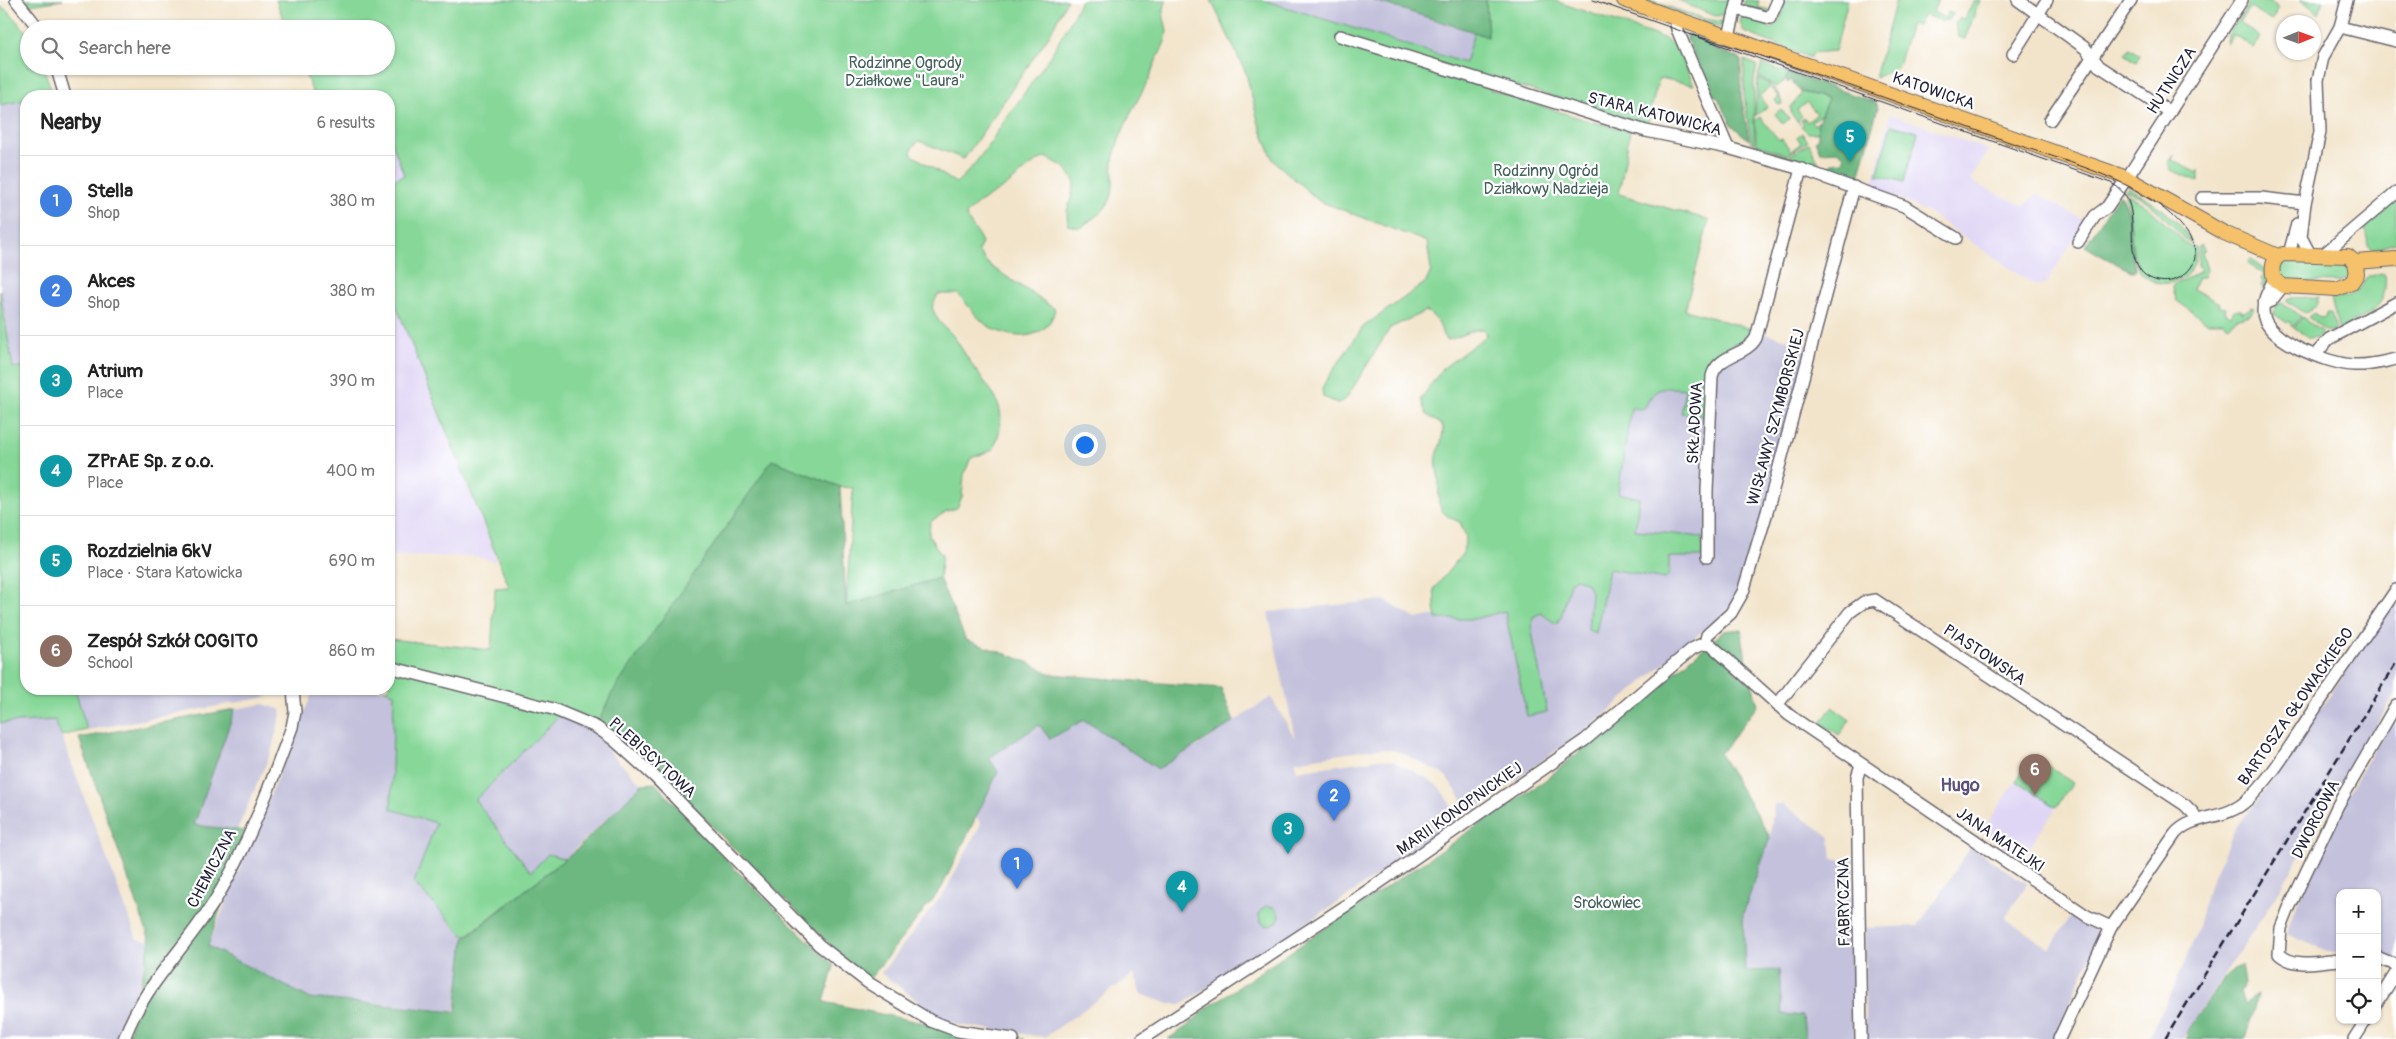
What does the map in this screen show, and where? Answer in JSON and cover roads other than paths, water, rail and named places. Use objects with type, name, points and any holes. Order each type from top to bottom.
[{"type":"main road","name":"KATOWICKA","points":[[1624,0],[2127,178],[2224,233],[2279,268]]},
{"type":"main road","points":[[2279,268],[2317,254],[2353,264],[2396,260]]},
{"type":"main road","points":[[2279,268],[2337,289],[2351,284],[2353,264]]},
{"type":"street","points":[[16,0],[32,20]]},
{"type":"street","points":[[1729,36],[1737,5],[1770,18],[1774,15],[1778,0]]},
{"type":"street","points":[[2018,0],[2085,48],[2099,66],[2170,112]]},
{"type":"street","points":[[2013,54],[2036,14],[2047,0]]},
{"type":"street","points":[[2050,120],[2131,0]]},
{"type":"street","name":"HUTNICZA","points":[[2078,242],[2084,230],[2095,216],[2107,207],[2127,178],[2242,0]]},
{"type":"street","points":[[2347,0],[2340,27],[2329,44],[2320,68],[2318,80],[2320,132],[2305,204],[2301,237],[2317,254],[2348,234],[2396,193]]},
{"type":"street","points":[[1675,18],[1677,29],[1728,148]]},
{"type":"street","points":[[2340,27],[2396,41]]},
{"type":"street","name":"STARA KATOWICKA","points":[[1340,36],[1646,131],[1728,148],[1801,169],[1904,206],[1956,238]]},
{"type":"street","points":[[59,75],[63,90]]},
{"type":"street","name":"SKŁADOWA","points":[[1707,557],[1707,491],[1712,376],[1719,363],[1752,345],[1756,338],[1801,169]]},
{"type":"street","name":"WISŁAWY SZYMBORSKIEJ","points":[[1705,643],[1707,635],[1734,609],[1742,592],[1767,512],[1854,187]]},
{"type":"street","points":[[2202,198],[2261,198],[2305,204]]},
{"type":"street","points":[[2305,204],[2279,268],[2265,296],[2264,317],[2270,329],[2290,344],[2315,355],[2354,365],[2396,359]]},
{"type":"street","points":[[2348,234],[2346,244],[2353,264]]},
{"type":"street","points":[[2315,355],[2329,339],[2396,303]]},
{"type":"street","name":"BARTOSZA GŁOWACKIEGO","points":[[2059,1039],[2111,926],[2175,834],[2187,823],[2227,813],[2237,808],[2254,793],[2292,743],[2396,590]]},
{"type":"street","name":"PIASTOWSKA","points":[[1777,705],[1850,612],[1864,602],[1875,600],[2185,805],[2193,813],[2196,820]]},
{"type":"street","points":[[1705,643],[1711,645],[1777,705]]},
{"type":"street","name":"MARII KONOPNICKIEJ","points":[[1142,1039],[1347,905],[1585,740],[1696,645],[1705,643]]},
{"type":"street","name":"PLEBISCYTOWA","points":[[395,669],[553,709],[596,727],[613,739],[654,776],[819,945],[867,982],[931,1021],[958,1031],[1013,1039]]},
{"type":"street","name":"CHEMICZNA","points":[[124,1039],[146,995],[198,926],[218,896],[240,856],[292,727],[294,695]]},
{"type":"street","name":"JANA MATEJKI","points":[[1777,705],[1861,765],[2087,916],[2111,926]]},
{"type":"street","name":"DWORCOWA","points":[[2336,960],[2295,963],[2286,961],[2279,954],[2280,928],[2338,805],[2396,706]]},
{"type":"street","name":"FABRYCZNA","points":[[1861,765],[1857,777],[1861,1039]]},
{"type":"street","points":[[2381,959],[2396,965]]},
{"type":"street","points":[[2381,997],[2396,973]]},
{"type":"street","points":[[2354,1039],[2363,1024]]},
{"type":"tram line","points":[[1593,0],[2111,183],[2122,191],[2128,201],[2131,212],[2135,260],[2141,271],[2150,278],[2166,282],[2182,276],[2192,265],[2195,253],[2192,241],[2173,217],[2149,198],[2107,176],[1885,98],[1694,35]]},
{"type":"railway","points":[[2165,1039],[2396,663]]},
{"type":"place","name":"Rozdzielnia 6kV","points":[[1850,162]]},
{"type":"place","name":"Zespół Szkół COGITO","points":[[2035,795]]},
{"type":"place","name":"Akces","points":[[1334,821]]},
{"type":"place","name":"Atrium","points":[[1288,854]]},
{"type":"place","name":"Stella","points":[[1017,889]]},
{"type":"place","name":"ZPrAE Sp. z o.o.","points":[[1182,912]]},
{"type":"district","name":"Hugo","points":[[1960,785]]},
{"type":"park label","name":"Rodzinne Ogrody Działkowe \"Laura\"","points":[[905,71]]},
{"type":"park label","name":"Rodzinny Ogród Działkowy Nadzieja","points":[[1546,179]]},
{"type":"park label","name":"Srokowiec","points":[[1607,902]]}]
